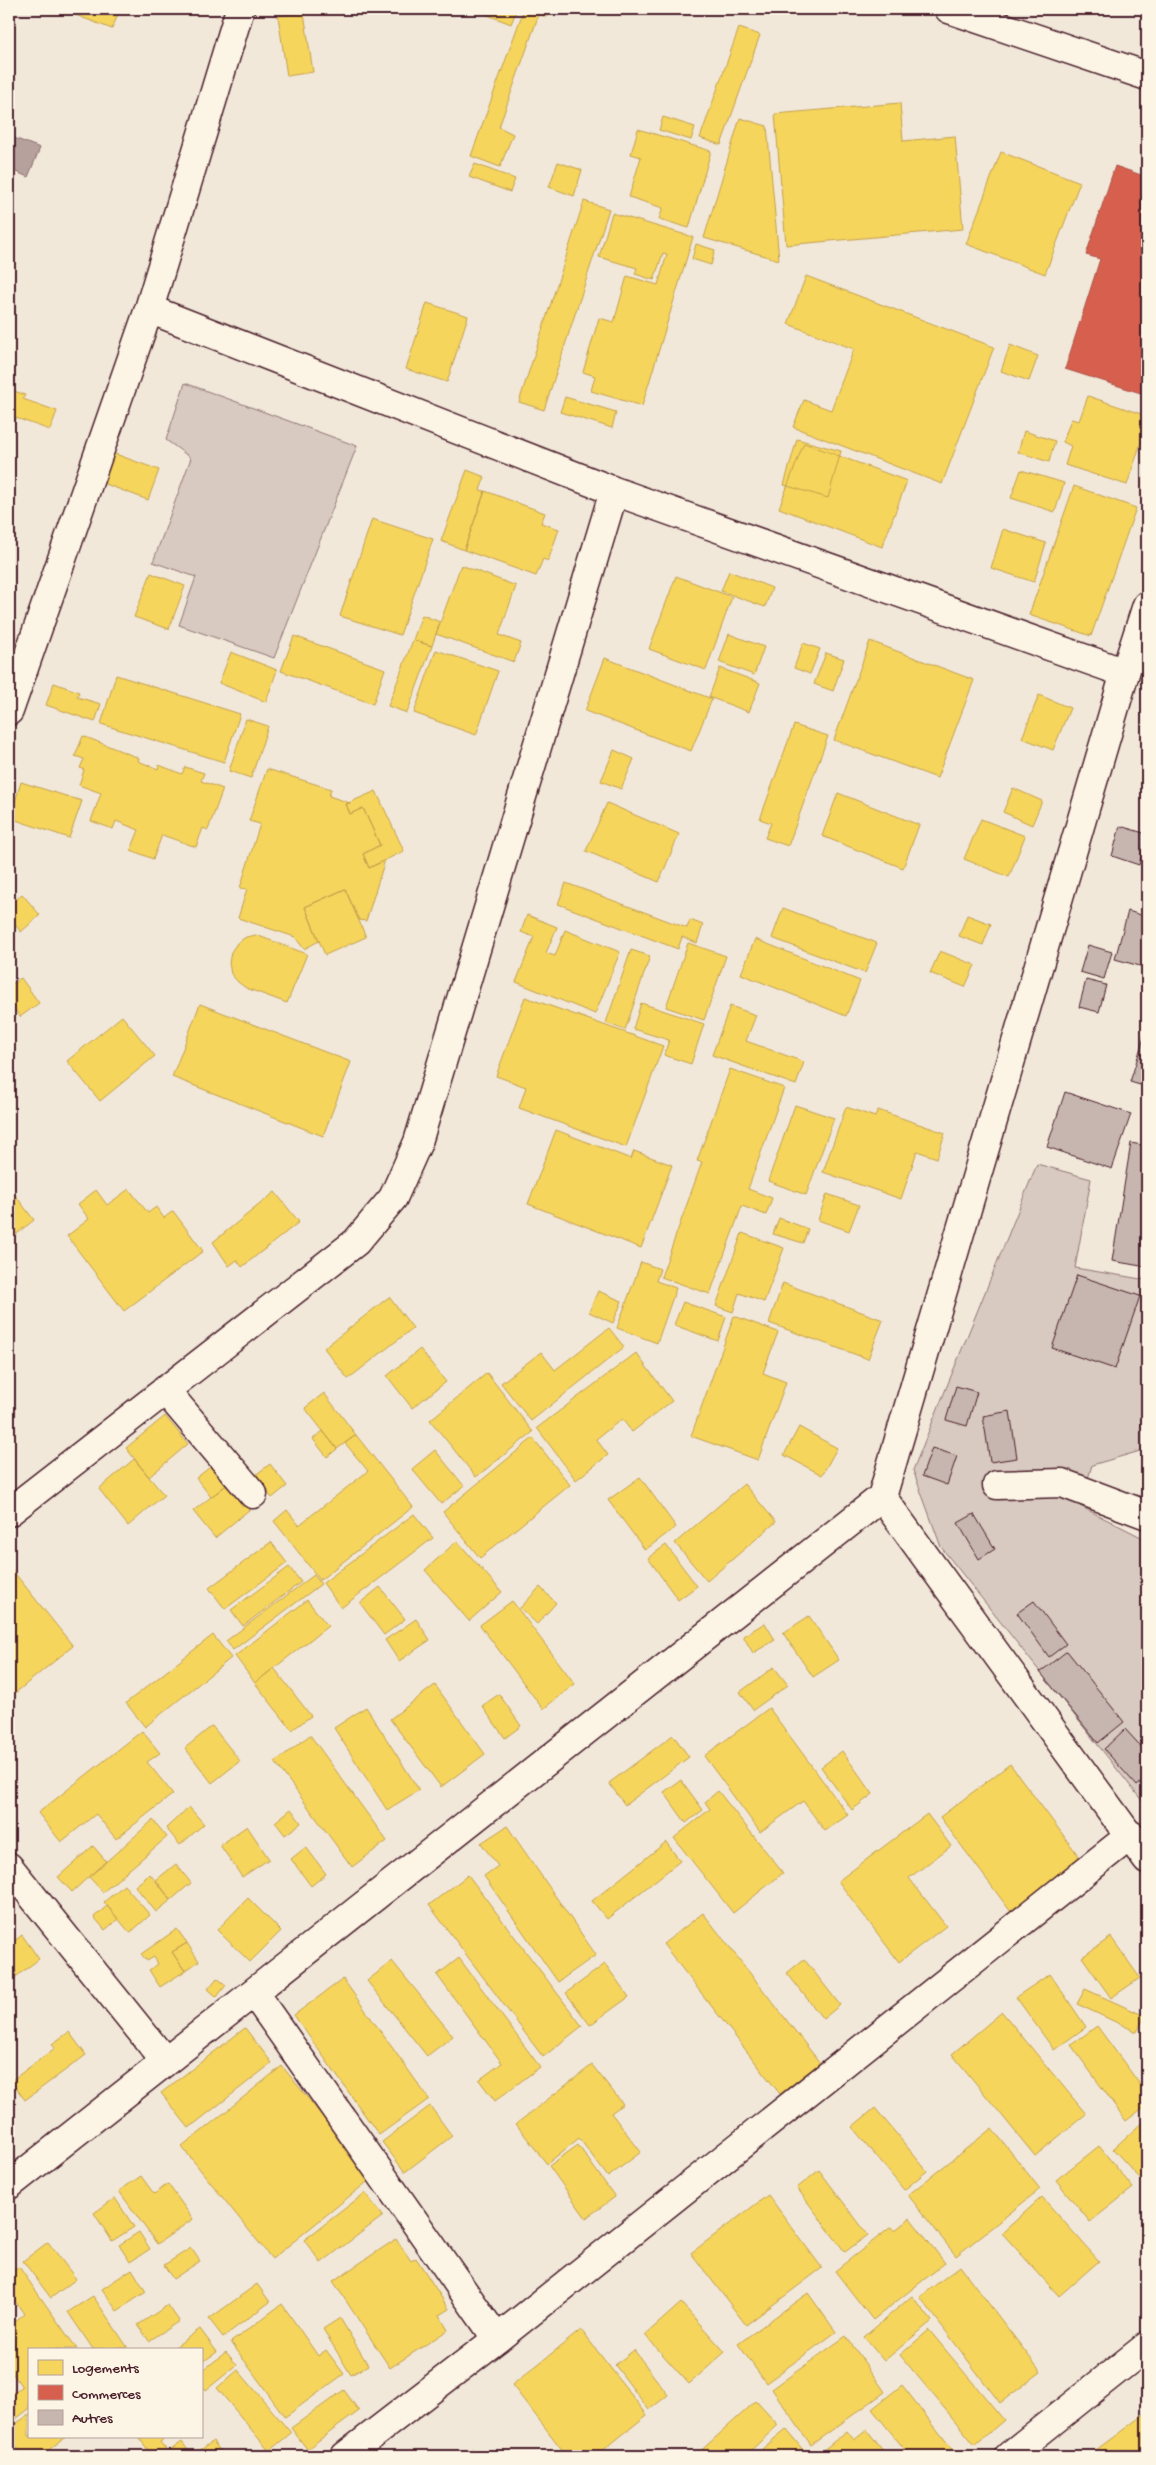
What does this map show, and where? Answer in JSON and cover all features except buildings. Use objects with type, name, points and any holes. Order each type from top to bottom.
[{"type":"street","points":[[9,711],[149,309],[240,9]]},
{"type":"street","points":[[949,9],[1147,76]]},
{"type":"street","points":[[149,309],[614,491],[1125,673]]},
{"type":"street","points":[[9,1512],[356,1242],[393,1198],[418,1142],[614,491]]},
{"type":"street","points":[[9,2185],[165,2061],[254,1994],[882,1497],[1125,673],[1147,605]]},
{"type":"street","points":[[164,1390],[253,1494]]},
{"type":"street","points":[[998,1485],[1062,1483],[1147,1515]]},
{"type":"street","points":[[882,1497],[1131,1835],[1147,1860]]},
{"type":"street","points":[[345,2456],[497,2339],[1131,1835]]},
{"type":"street","points":[[9,1867],[165,2061]]},
{"type":"street","points":[[254,1994],[497,2339]]},
{"type":"street","points":[[1009,2456],[1147,2346]]},
{"type":"shaded area","points":[[9,136],[40,148],[28,177],[9,169]]},
{"type":"shaded area","points":[[185,383],[357,446],[274,658],[179,625],[196,577],[153,562],[191,458],[166,440]]},
{"type":"shaded area","points":[[1037,1164],[1091,1179],[1075,1268],[1147,1280],[1147,1449],[1092,1465],[1080,1506],[1147,1540],[1147,1807],[941,1547],[913,1470]]}]
